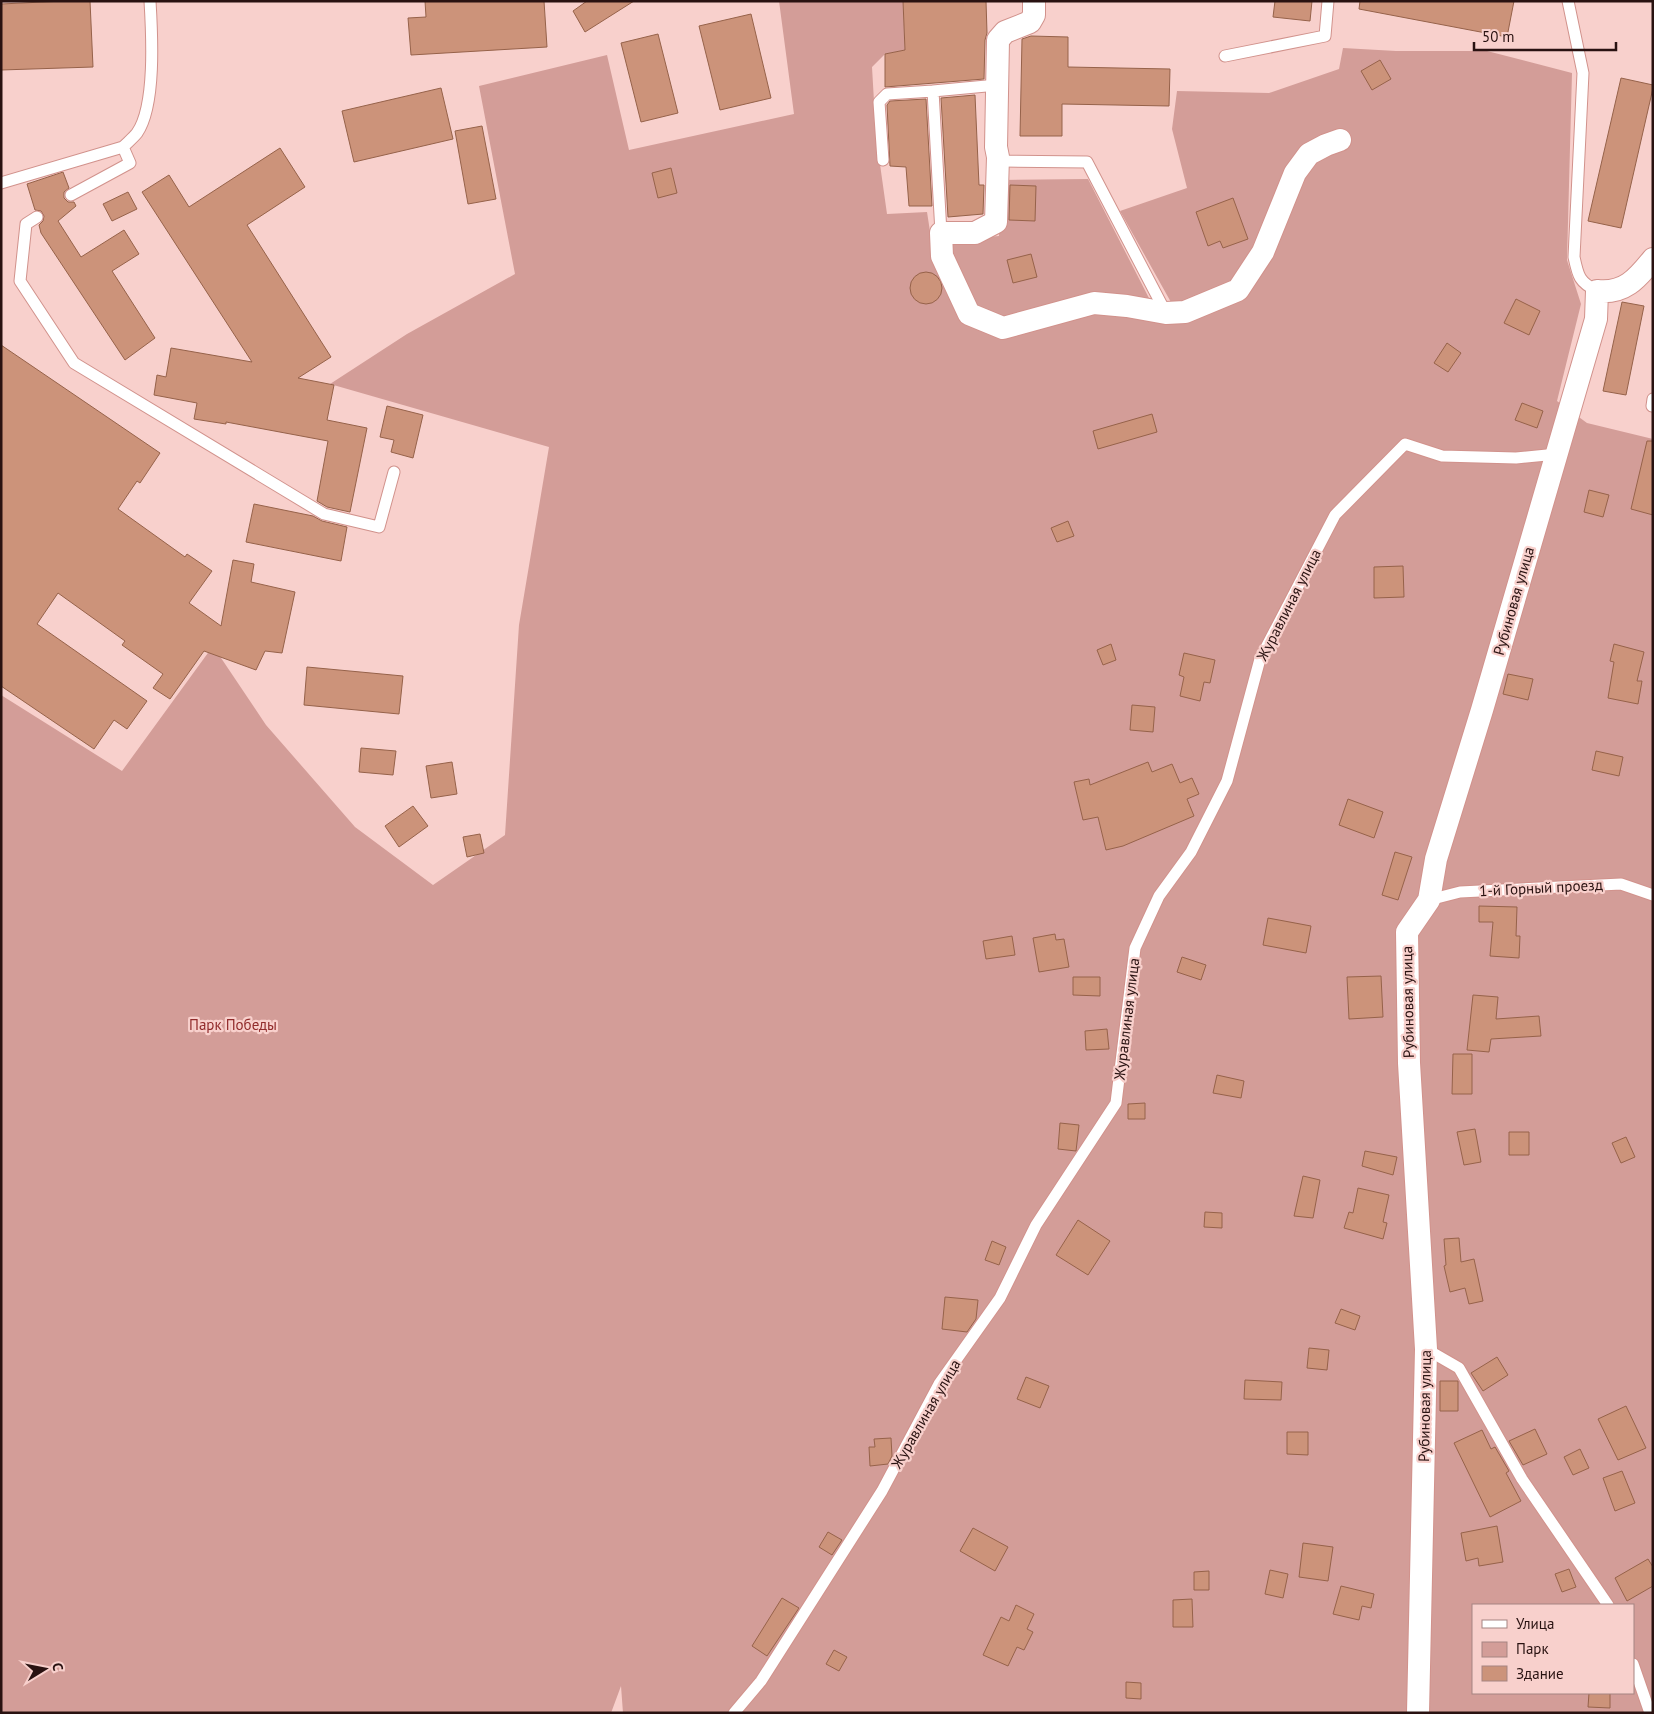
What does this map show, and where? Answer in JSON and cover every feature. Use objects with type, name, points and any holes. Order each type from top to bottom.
[{"type":"street","points":[[1034,1],[1034,15],[1030,22],[1004,32],[998,40],[996,222],[976,233],[941,233],[942,256],[969,314],[1003,328],[1094,303],[1127,306],[1166,313],[1185,312],[1238,290],[1263,252],[1296,173],[1308,154],[1340,140]]},
{"type":"street","points":[[1597,291],[1611,292],[1629,284],[1643,272],[1653,259]]},
{"type":"street","name":"Рубиновая улица","points":[[1418,1713],[1426,1349],[1409,1063],[1407,932],[1429,900],[1436,859],[1596,319],[1597,291]]},
{"type":"lane","points":[[1,183],[123,147],[138,132],[148,105],[152,46],[150,1]]},
{"type":"lane","points":[[1225,56],[1325,36],[1328,1]]},
{"type":"lane","points":[[1568,1],[1583,73],[1574,257],[1578,277],[1586,285],[1597,291]]},
{"type":"lane","points":[[884,160],[879,102],[887,94],[997,84]]},
{"type":"lane","points":[[933,91],[941,233]]},
{"type":"lane","points":[[71,195],[130,163],[123,147]]},
{"type":"lane","points":[[998,158],[1003,161],[1087,162],[1166,313]]},
{"type":"lane","points":[[37,217],[26,224],[20,281],[74,363],[324,514],[379,527],[394,472]]},
{"type":"lane","name":"Журавлиная улица","points":[[734,1713],[761,1681],[882,1491],[939,1384],[1000,1298],[1036,1225],[1116,1104],[1136,948],[1159,896],[1192,852],[1227,781],[1260,659],[1335,515],[1405,444],[1442,456],[1516,458],[1557,454]]},
{"type":"lane","name":"1-й Горный проезд","points":[[1429,900],[1460,892],[1621,884],[1653,895]]},
{"type":"lane","points":[[1426,1349],[1459,1368],[1522,1479],[1607,1604]]},
{"type":"lane","points":[[1634,1667],[1650,1713]]},
{"type":"green space","name":"Парк Победы","points":[[779,1],[903,1],[905,50],[885,54],[872,67],[876,136],[887,214],[927,212],[931,238],[989,330],[1092,310],[1172,304],[1120,211],[1187,188],[1172,129],[1177,91],[1269,93],[1339,69],[1343,48],[1396,51],[1487,51],[1572,73],[1567,260],[1581,304],[1557,401],[1587,423],[1653,439],[1653,1713],[623,1713],[621,1686],[611,1713],[1,1713],[1,695],[122,771],[213,646],[266,725],[355,827],[433,885],[505,835],[519,625],[549,447],[330,384],[407,334],[515,274],[479,86],[607,55],[629,150],[794,114]]},
{"type":"green space","points":[[1088,179],[1151,302],[1005,321],[972,307],[948,247],[952,240],[999,236],[1001,180]]},
{"type":"building","points":[[90,1],[93,67],[1,70],[1,4]]},
{"type":"building","points":[[425,1],[544,1],[547,47],[411,55],[408,18],[426,17]]},
{"type":"building","points":[[587,1],[634,1],[585,32],[573,11]]},
{"type":"building","points":[[903,1],[986,1],[987,33],[985,40],[984,79],[885,87],[885,54],[905,50]]},
{"type":"building","points":[[1275,1],[1312,1],[1310,21],[1273,17]]},
{"type":"building","points":[[1360,1],[1514,1],[1507,37],[1359,9]]},
{"type":"building","points":[[751,14],[771,98],[720,110],[699,26]]},
{"type":"building","points":[[658,34],[678,113],[641,122],[621,43]]},
{"type":"building","points":[[1031,36],[1068,37],[1068,67],[1170,69],[1169,106],[1062,104],[1062,136],[1020,136],[1022,39]]},
{"type":"building","points":[[1380,60],[1391,79],[1372,90],[1361,71]]},
{"type":"building","points":[[1621,78],[1653,85],[1653,88],[1621,228],[1588,221]]},
{"type":"building","points":[[441,88],[453,139],[354,162],[342,111]]},
{"type":"building","points":[[975,95],[979,185],[984,185],[983,214],[948,217],[941,98]]},
{"type":"building","points":[[926,99],[932,206],[909,206],[906,167],[890,166],[887,105],[890,101]]},
{"type":"building","points":[[482,126],[496,199],[468,204],[455,131]]},
{"type":"building","points":[[280,148],[305,187],[247,225],[331,357],[298,378],[334,385],[327,420],[367,428],[350,512],[327,507],[317,501],[328,441],[226,422],[226,424],[194,419],[197,403],[154,395],[157,375],[166,377],[171,348],[252,362],[142,192],[169,175],[189,207]]},
{"type":"building","points":[[671,168],[677,193],[658,198],[652,173]]},
{"type":"building","points":[[63,172],[69,188],[64,192],[64,198],[68,202],[74,202],[76,206],[58,221],[81,257],[124,230],[139,254],[112,271],[155,338],[125,360],[41,233],[39,225],[43,221],[44,216],[41,211],[35,210],[27,184]]},
{"type":"building","points":[[1010,185],[1036,186],[1035,221],[1009,220]]},
{"type":"building","points":[[128,192],[137,209],[112,221],[103,204]]},
{"type":"building","points":[[1233,198],[1248,239],[1223,248],[1220,241],[1208,246],[1196,212]]},
{"type":"building","points":[[1031,254],[1037,277],[1013,283],[1007,260]]},
{"type":"building","points":[[926,272],[937,277],[942,288],[937,299],[926,304],[915,299],[910,288],[915,277]]},
{"type":"building","points":[[1516,299],[1540,311],[1529,335],[1504,323]]},
{"type":"building","points":[[1622,302],[1644,306],[1626,395],[1603,391]]},
{"type":"building","points":[[1447,343],[1461,353],[1448,372],[1434,363]]},
{"type":"building","points":[[1,345],[160,453],[140,483],[137,481],[118,509],[185,557],[187,554],[212,571],[189,603],[221,626],[233,560],[254,564],[251,582],[295,592],[282,653],[265,651],[256,670],[204,651],[170,699],[153,688],[163,674],[122,645],[125,641],[58,593],[37,624],[147,701],[127,729],[114,720],[94,749],[1,686]]},
{"type":"building","points":[[1522,403],[1543,411],[1537,428],[1515,420]]},
{"type":"building","points":[[387,406],[423,415],[413,458],[391,452],[394,440],[380,437]]},
{"type":"building","points":[[1152,414],[1157,432],[1098,449],[1093,431]]},
{"type":"building","points":[[1647,441],[1653,441],[1653,515],[1631,509]]},
{"type":"building","points":[[1589,490],[1609,495],[1603,517],[1584,512]]},
{"type":"building","points":[[254,504],[313,516],[322,521],[347,527],[341,561],[246,542]]},
{"type":"building","points":[[1068,521],[1074,536],[1057,542],[1051,528]]},
{"type":"building","points":[[1403,566],[1404,597],[1374,598],[1374,567]]},
{"type":"building","points":[[1111,644],[1116,660],[1103,665],[1097,650]]},
{"type":"building","points":[[1614,644],[1644,652],[1637,681],[1642,681],[1638,704],[1608,698],[1614,662],[1610,661]]},
{"type":"building","points":[[1184,653],[1215,660],[1210,683],[1204,682],[1200,701],[1180,696],[1184,677],[1179,675]]},
{"type":"building","points":[[307,667],[403,676],[399,714],[304,705]]},
{"type":"building","points":[[1508,674],[1533,679],[1528,700],[1503,694]]},
{"type":"building","points":[[1132,705],[1155,707],[1153,732],[1130,730]]},
{"type":"building","points":[[361,748],[396,751],[393,775],[359,772]]},
{"type":"building","points":[[1596,751],[1623,757],[1619,776],[1592,770]]},
{"type":"building","points":[[452,762],[457,794],[431,798],[426,766]]},
{"type":"building","points":[[1148,762],[1152,772],[1172,764],[1180,783],[1192,778],[1199,794],[1187,799],[1194,816],[1123,846],[1106,850],[1098,817],[1083,820],[1074,782],[1089,779],[1090,785]]},
{"type":"building","points":[[1348,799],[1383,812],[1374,838],[1339,825]]},
{"type":"building","points":[[413,806],[428,826],[399,847],[385,826]]},
{"type":"building","points":[[480,834],[484,853],[467,857],[463,837]]},
{"type":"building","points":[[1395,852],[1412,857],[1398,900],[1382,895]]},
{"type":"building","points":[[1479,906],[1517,907],[1516,936],[1520,936],[1519,958],[1490,956],[1493,922],[1479,922]]},
{"type":"building","points":[[1268,918],[1311,926],[1306,953],[1263,945]]},
{"type":"building","points":[[1055,934],[1056,940],[1064,939],[1069,967],[1039,972],[1033,938]]},
{"type":"building","points":[[1012,936],[1015,955],[986,959],[983,941]]},
{"type":"building","points":[[1182,957],[1206,965],[1201,980],[1177,972]]},
{"type":"building","points":[[1381,976],[1383,1017],[1349,1019],[1347,977]]},
{"type":"building","points":[[1073,977],[1100,977],[1100,996],[1073,995]]},
{"type":"building","points":[[1473,995],[1498,997],[1496,1019],[1539,1016],[1541,1036],[1491,1039],[1489,1052],[1467,1050]]},
{"type":"building","points":[[1107,1029],[1109,1049],[1086,1050],[1085,1031]]},
{"type":"building","points":[[1453,1054],[1472,1054],[1472,1094],[1452,1094]]},
{"type":"building","points":[[1217,1075],[1244,1081],[1241,1098],[1213,1093]]},
{"type":"building","points":[[1145,1103],[1145,1119],[1128,1119],[1128,1104]]},
{"type":"building","points":[[1060,1123],[1079,1125],[1076,1151],[1058,1149]]},
{"type":"building","points":[[1475,1129],[1481,1162],[1464,1165],[1457,1132]]},
{"type":"building","points":[[1509,1132],[1529,1132],[1529,1155],[1509,1155]]},
{"type":"building","points":[[1626,1137],[1635,1157],[1621,1163],[1612,1143]]},
{"type":"building","points":[[1365,1151],[1397,1157],[1393,1175],[1362,1166]]},
{"type":"building","points":[[1303,1176],[1320,1180],[1313,1218],[1294,1216]]},
{"type":"building","points":[[1358,1188],[1389,1195],[1383,1222],[1387,1223],[1383,1239],[1344,1228],[1349,1212],[1353,1213]]},
{"type":"building","points":[[1205,1212],[1222,1213],[1222,1228],[1204,1227]]},
{"type":"building","points":[[1078,1220],[1110,1241],[1088,1275],[1056,1255]]},
{"type":"building","points":[[1459,1238],[1461,1262],[1474,1259],[1483,1301],[1469,1304],[1465,1288],[1450,1292],[1444,1266],[1446,1265],[1444,1239]]},
{"type":"building","points":[[992,1241],[1006,1247],[999,1265],[985,1260]]},
{"type":"building","points":[[945,1297],[978,1300],[976,1319],[967,1332],[942,1329]]},
{"type":"building","points":[[1341,1309],[1360,1316],[1355,1330],[1335,1323]]},
{"type":"building","points":[[1309,1348],[1329,1350],[1327,1370],[1307,1368]]},
{"type":"building","points":[[1497,1357],[1508,1375],[1483,1391],[1471,1373]]},
{"type":"building","points":[[1026,1377],[1049,1386],[1040,1408],[1017,1399]]},
{"type":"building","points":[[1245,1380],[1282,1382],[1281,1400],[1244,1399]]},
{"type":"building","points":[[1440,1381],[1458,1381],[1458,1411],[1440,1411]]},
{"type":"building","points":[[1626,1406],[1646,1448],[1618,1460],[1598,1419]]},
{"type":"building","points":[[1535,1429],[1547,1454],[1523,1465],[1509,1441]]},
{"type":"building","points":[[1482,1430],[1491,1449],[1495,1447],[1509,1471],[1506,1473],[1521,1501],[1490,1517],[1454,1443]]},
{"type":"building","points":[[1287,1432],[1308,1432],[1308,1455],[1287,1454]]},
{"type":"building","points":[[891,1438],[892,1456],[888,1464],[870,1466],[869,1447],[875,1447],[874,1439]]},
{"type":"building","points":[[1580,1449],[1589,1468],[1573,1475],[1564,1457]]},
{"type":"building","points":[[1622,1471],[1635,1503],[1615,1511],[1603,1478]]},
{"type":"building","points":[[1497,1526],[1503,1562],[1479,1566],[1478,1558],[1466,1561],[1461,1533]]},
{"type":"building","points":[[973,1528],[1008,1547],[995,1571],[960,1551]]},
{"type":"building","points":[[828,1532],[842,1540],[832,1555],[819,1547]]},
{"type":"building","points":[[1303,1543],[1333,1547],[1328,1581],[1299,1577]]},
{"type":"building","points":[[1648,1559],[1653,1567],[1653,1586],[1627,1601],[1615,1578]]},
{"type":"building","points":[[1569,1569],[1576,1587],[1562,1592],[1555,1574]]},
{"type":"building","points":[[1270,1570],[1288,1574],[1283,1598],[1265,1594]]},
{"type":"building","points":[[1209,1571],[1209,1590],[1194,1590],[1194,1572]]},
{"type":"building","points":[[1341,1586],[1374,1594],[1371,1608],[1362,1606],[1359,1620],[1333,1614]]},
{"type":"building","points":[[782,1598],[799,1608],[767,1656],[752,1646]]},
{"type":"building","points":[[1192,1599],[1193,1627],[1173,1627],[1173,1600]]},
{"type":"building","points":[[1016,1605],[1034,1614],[1027,1629],[1033,1632],[1024,1650],[1017,1647],[1008,1666],[983,1655],[1001,1617],[1009,1621]]},
{"type":"building","points":[[834,1650],[847,1657],[839,1671],[826,1664]]},
{"type":"building","points":[[1126,1682],[1141,1683],[1141,1699],[1126,1698]]},
{"type":"building","points":[[1589,1694],[1610,1694],[1610,1708],[1588,1707]]}]
